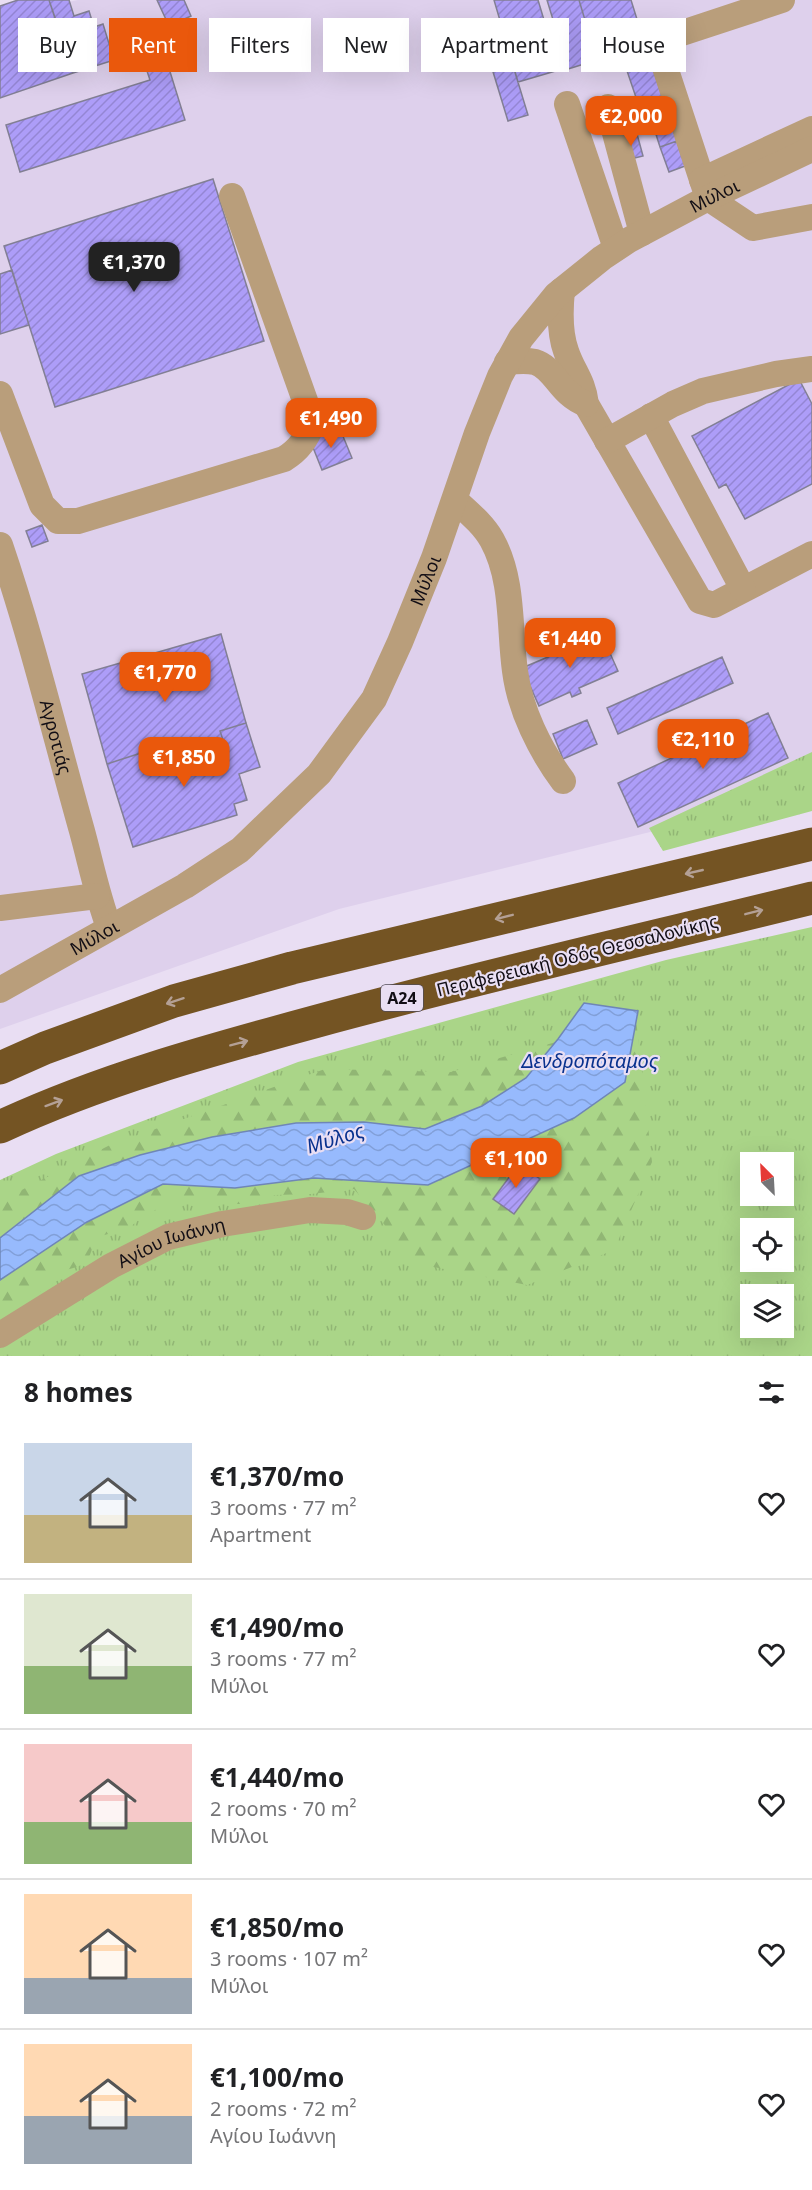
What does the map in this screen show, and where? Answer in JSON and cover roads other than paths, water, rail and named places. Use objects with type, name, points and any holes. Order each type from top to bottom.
[{"type":"highway","points":[[0,1068],[45,1048],[174,1001],[292,968],[812,844]]},
{"type":"highway","name":"Περιφερειακή Οδός Θεσσαλονίκης","points":[[0,1126],[43,1107],[180,1059],[398,999],[812,898]]},
{"type":"street","points":[[782,0],[673,36],[663,45],[662,58],[705,189],[753,228],[812,217]]},
{"type":"street","points":[[567,104],[616,248]]},
{"type":"street","points":[[608,107],[642,233]]},
{"type":"street","points":[[705,189],[812,129]]},
{"type":"street","name":"Μύλοι","points":[[0,990],[185,886],[240,850],[319,774],[374,699],[400,642],[455,500],[477,433],[507,362],[527,329],[561,290],[616,248],[642,233],[705,189],[812,149]]},
{"type":"street","points":[[0,394],[42,504],[58,521],[78,521],[284,459],[295,452],[313,423],[231,196]]},
{"type":"street","points":[[561,290],[560,318],[563,341],[582,384],[585,404],[700,601],[714,604],[812,554]]},
{"type":"street","points":[[507,362],[525,361],[541,365],[569,396],[585,404]]},
{"type":"street","points":[[607,441],[651,416],[703,391],[776,374],[812,369]]},
{"type":"street","points":[[651,416],[743,589]]},
{"type":"street","points":[[455,500],[486,530],[501,561],[518,683],[538,739],[563,781]]},
{"type":"street","name":"Αγροτιάς","points":[[0,545],[46,698],[97,896],[109,927]]},
{"type":"street","points":[[0,908],[97,896]]},
{"type":"street","name":"Αγίου Ιωάννη","points":[[0,1335],[111,1266],[168,1237],[222,1224],[310,1210],[338,1210],[363,1217]]},
{"type":"water","name":"Δενδροπόταμος","points":[[584,1003],[638,1011],[625,1082],[574,1118],[428,1185],[314,1178],[235,1188],[163,1184],[87,1222],[0,1280],[0,1238],[79,1176],[140,1155],[212,1137],[296,1123],[364,1122],[425,1129],[482,1106],[526,1078]]},
{"type":"water label","name":"Μύλος","points":[[335,1138]]}]
